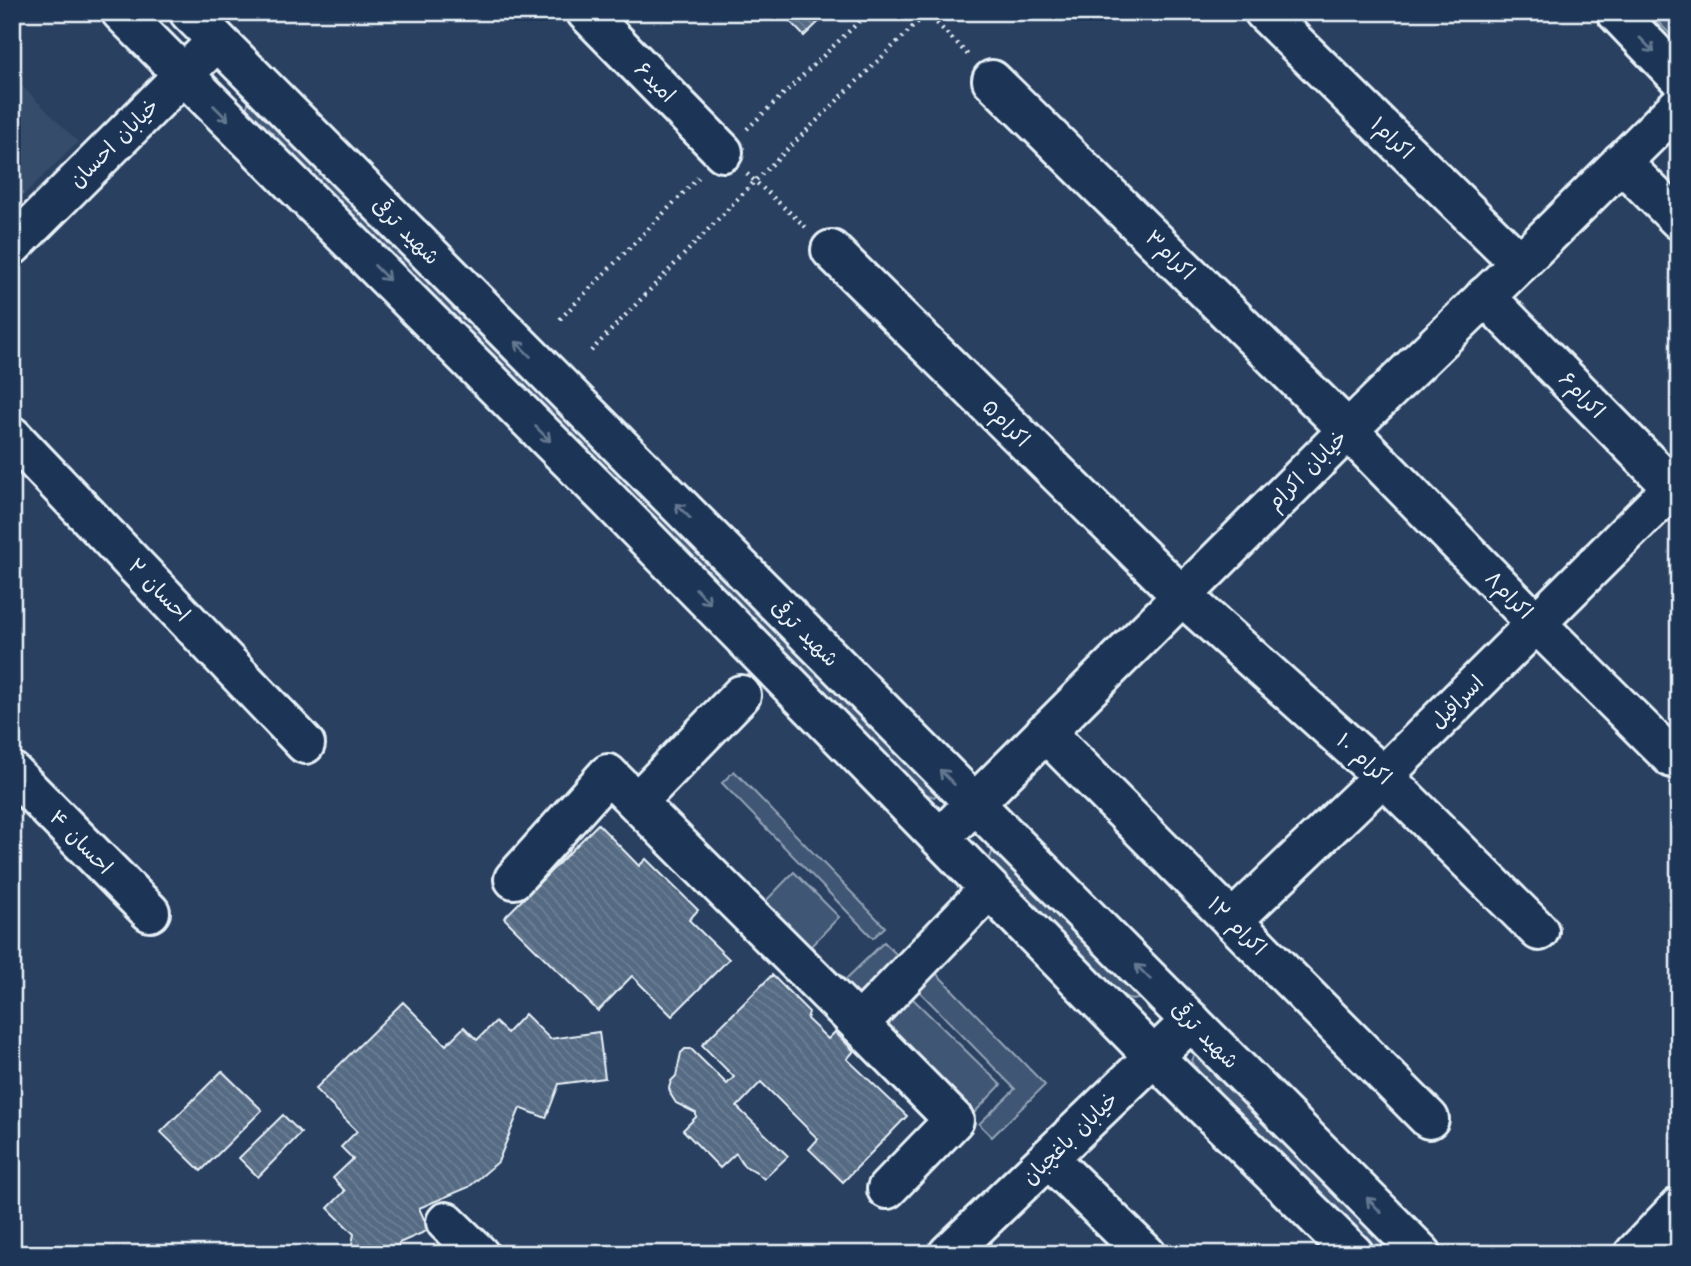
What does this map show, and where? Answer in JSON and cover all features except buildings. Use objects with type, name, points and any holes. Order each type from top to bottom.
[{"type":"street","points":[[121,12],[597,488],[1154,1057],[1354,1254]]},
{"type":"street","name":"شهید ترقی","points":[[189,12],[1422,1254]]},
{"type":"street","name":"امید۶","points":[[586,12],[723,152]]},
{"type":"street","name":"اکرام۱","points":[[1264,12],[1520,263]]},
{"type":"street","points":[[1616,12],[1679,78]]},
{"type":"street","name":"خیابان احسان","points":[[12,246],[217,41]]},
{"type":"street","name":"اکرام۳","points":[[992,80],[1348,430]]},
{"type":"street","name":"خیابان اکرام","points":[[940,839],[1348,430],[1679,105]]},
{"type":"street","points":[[1621,162],[1679,220]]},
{"type":"street","name":"اکرام۵","points":[[831,250],[1181,596]]},
{"type":"street","name":"اکرام۶","points":[[1485,296],[1677,488]]},
{"type":"street","name":"اکرام۸","points":[[1348,430],[1672,758]]},
{"type":"street","name":"احسان ۲","points":[[12,436],[305,744]]},
{"type":"street","name":"اسرافیل","points":[[1232,921],[1677,488]]},
{"type":"street","name":"اکرام ۱۰","points":[[1181,596],[1383,776],[1539,931]]},
{"type":"street","points":[[637,802],[741,695]]},
{"type":"street","name":"اکرام ۱۲","points":[[1045,732],[1429,1119]]},
{"type":"street","name":"احسان ۴","points":[[12,772],[150,912]]},
{"type":"street","points":[[514,879],[608,774],[954,1120],[887,1189]]},
{"type":"street","points":[[859,1024],[989,889]]},
{"type":"street","name":"خیابان باغچبان","points":[[948,1254],[1191,1020]]},
{"type":"street","points":[[1048,1158],[1146,1254]]},
{"type":"street","points":[[1634,1254],[1679,1207]]},
{"type":"street","points":[[446,1222],[479,1254]]},
{"type":"path","points":[[591,351],[755,181],[927,13],[992,80]]},
{"type":"path","points":[[723,152],[831,250]]},
{"type":"shaded area","points":[[1648,12],[1679,12],[1679,43]]},
{"type":"shaded area","points":[[12,76],[78,142],[12,206]]},
{"type":"shaded area","points":[[255,102],[940,792],[934,797],[922,793],[245,113],[248,103]]},
{"type":"shaded area","points":[[734,771],[885,927],[873,938],[722,783]]},
{"type":"shaded area","points":[[993,849],[1139,991],[1139,999],[1132,1000],[1122,995],[994,868],[989,861]]},
{"type":"shaded area","points":[[794,872],[839,917],[811,946],[845,980],[884,942],[898,956],[850,1003],[756,911]]},
{"type":"shaded area","points":[[935,972],[1045,1085],[992,1137],[979,1124],[1015,1089],[917,989]]},
{"type":"shaded area","points":[[911,997],[1001,1085],[971,1116],[880,1028]]},
{"type":"shaded area","points":[[1201,1053],[1407,1254],[1379,1254],[1199,1072],[1192,1061],[1194,1056]]}]
